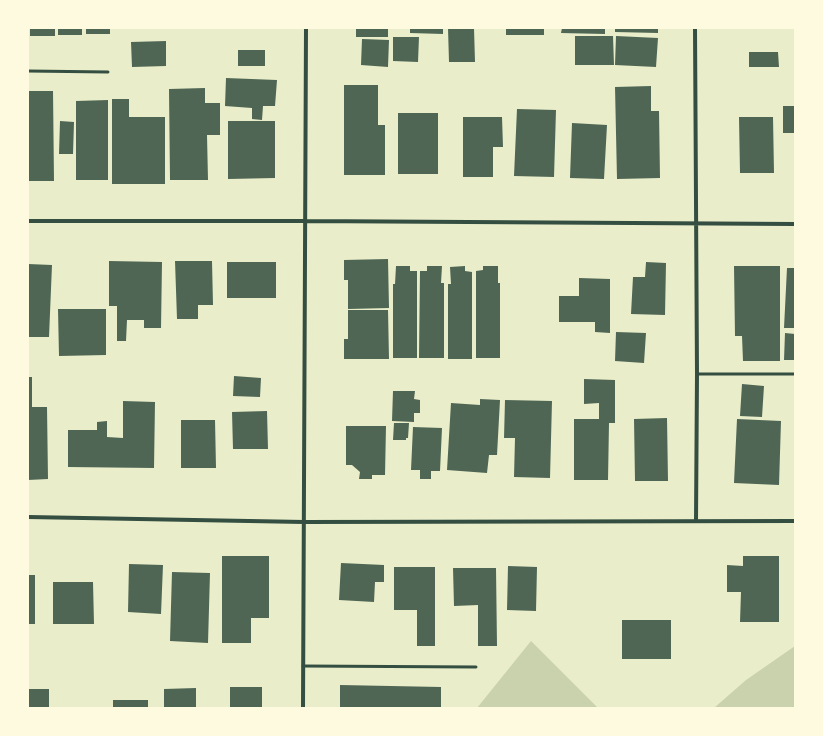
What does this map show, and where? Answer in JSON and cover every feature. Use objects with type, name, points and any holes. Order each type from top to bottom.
[{"type":"street","points":[[303,708],[306,28]]},
{"type":"street","points":[[696,28],[696,521]]},
{"type":"street","points":[[28,221],[795,224]]},
{"type":"street","points":[[28,517],[304,522],[795,521]]},
{"type":"lane","points":[[28,71],[108,72]]},
{"type":"lane","points":[[697,374],[795,374]]},
{"type":"lane","points":[[303,666],[476,667]]},
{"type":"green space","points":[[531,641],[598,708],[477,708]]},
{"type":"green space","points":[[795,646],[795,708],[714,708],[746,680]]},
{"type":"building","points":[[30,28],[55,28],[55,36],[30,36]]},
{"type":"building","points":[[58,28],[82,28],[82,35],[58,35]]},
{"type":"building","points":[[86,28],[110,28],[110,34],[86,34]]},
{"type":"building","points":[[356,28],[388,28],[388,37],[356,37]]},
{"type":"building","points":[[410,28],[443,28],[443,34],[410,33]]},
{"type":"building","points":[[448,28],[474,28],[475,62],[449,62]]},
{"type":"building","points":[[506,28],[544,28],[544,35],[506,35]]},
{"type":"building","points":[[562,28],[605,28],[605,34],[561,33]]},
{"type":"building","points":[[615,28],[658,28],[658,33],[615,32]]},
{"type":"building","points":[[575,36],[613,36],[614,65],[575,65]]},
{"type":"building","points":[[616,36],[658,38],[656,67],[615,65]]},
{"type":"building","points":[[393,37],[419,37],[418,62],[393,61]]},
{"type":"building","points":[[362,39],[389,40],[388,67],[361,65]]},
{"type":"building","points":[[166,41],[166,66],[132,67],[131,42]]},
{"type":"building","points":[[238,50],[265,50],[265,66],[238,66]]},
{"type":"building","points":[[749,52],[778,52],[779,67],[749,67]]},
{"type":"building","points":[[226,78],[277,80],[275,106],[263,106],[262,120],[252,119],[252,108],[225,106]]},
{"type":"building","points":[[344,85],[378,85],[378,125],[385,125],[385,175],[344,175]]},
{"type":"building","points":[[651,86],[651,111],[659,111],[660,178],[617,179],[615,87]]},
{"type":"building","points":[[205,88],[205,103],[220,103],[220,135],[207,135],[208,180],[170,180],[169,89]]},
{"type":"building","points":[[28,91],[53,91],[54,181],[28,181]]},
{"type":"building","points":[[112,99],[129,99],[129,117],[165,117],[165,184],[112,184]]},
{"type":"building","points":[[108,100],[108,180],[76,180],[76,101]]},
{"type":"building","points":[[783,106],[795,106],[795,133],[783,133]]},
{"type":"building","points":[[517,109],[556,110],[554,177],[514,176]]},
{"type":"building","points":[[398,113],[438,113],[438,174],[398,174]]},
{"type":"building","points":[[463,117],[502,117],[503,147],[493,147],[493,177],[463,177]]},
{"type":"building","points":[[739,117],[773,117],[774,173],[740,173]]},
{"type":"building","points":[[60,121],[74,122],[73,154],[59,154]]},
{"type":"building","points":[[228,121],[275,121],[275,178],[228,179]]},
{"type":"building","points":[[572,123],[607,125],[604,179],[570,178]]},
{"type":"building","points":[[388,259],[389,308],[348,309],[348,280],[344,280],[344,260]]},
{"type":"building","points":[[109,261],[162,262],[161,328],[144,328],[144,320],[127,320],[126,341],[117,341],[117,306],[109,306]]},
{"type":"building","points":[[175,261],[212,261],[213,305],[198,305],[198,319],[177,319]]},
{"type":"building","points":[[227,262],[276,262],[276,298],[227,298]]},
{"type":"building","points":[[646,262],[666,263],[665,315],[631,314],[633,277],[645,277]]},
{"type":"building","points":[[28,264],[52,265],[49,337],[28,337]]},
{"type":"building","points":[[396,266],[410,266],[410,271],[417,271],[417,358],[393,358],[393,284],[395,284]]},
{"type":"building","points":[[427,266],[442,266],[441,283],[444,283],[444,358],[419,358],[420,271],[427,271]]},
{"type":"building","points":[[465,266],[465,271],[472,272],[472,359],[448,359],[448,284],[451,284],[450,267]]},
{"type":"building","points":[[483,266],[498,266],[498,283],[500,283],[500,358],[476,358],[476,271],[483,270]]},
{"type":"building","points":[[734,266],[780,266],[780,361],[743,361],[742,336],[735,336]]},
{"type":"building","points":[[787,268],[795,268],[795,328],[784,328]]},
{"type":"building","points":[[579,278],[610,279],[610,333],[595,332],[595,322],[559,322],[559,296],[579,296]]},
{"type":"building","points":[[58,309],[106,309],[106,355],[59,356]]},
{"type":"building","points":[[348,310],[388,310],[389,359],[344,359],[344,339],[348,339]]},
{"type":"building","points":[[616,332],[646,333],[644,363],[615,361]]},
{"type":"building","points":[[785,333],[795,334],[795,360],[784,360]]},
{"type":"building","points":[[234,376],[261,378],[260,397],[233,396]]},
{"type":"building","points":[[28,377],[32,377],[32,407],[47,407],[48,479],[28,480]]},
{"type":"building","points":[[584,379],[615,380],[615,423],[609,423],[608,480],[574,480],[574,419],[599,419],[599,403],[584,404]]},
{"type":"building","points":[[742,384],[764,386],[762,417],[740,416]]},
{"type":"building","points":[[393,391],[415,391],[414,399],[420,400],[420,413],[414,413],[414,422],[392,421]]},
{"type":"building","points":[[480,399],[500,400],[497,455],[489,455],[487,473],[447,470],[451,403],[480,405]]},
{"type":"building","points":[[505,400],[552,401],[550,478],[514,477],[515,438],[504,438]]},
{"type":"building","points":[[123,401],[155,402],[154,468],[68,467],[68,430],[97,430],[97,422],[107,421],[107,437],[123,438]]},
{"type":"building","points":[[267,411],[268,449],[233,449],[232,412]]},
{"type":"building","points":[[667,418],[668,481],[635,481],[634,419]]},
{"type":"building","points":[[737,419],[781,421],[779,485],[734,483]]},
{"type":"building","points":[[181,420],[215,420],[216,468],[181,468]]},
{"type":"building","points":[[394,423],[409,423],[408,438],[406,438],[406,440],[393,440]]},
{"type":"building","points":[[346,426],[386,426],[385,475],[372,475],[372,479],[359,479],[360,472],[352,465],[346,465]]},
{"type":"building","points":[[413,427],[442,428],[440,471],[431,471],[431,479],[420,479],[420,470],[411,470]]},
{"type":"building","points":[[222,556],[269,556],[269,618],[251,618],[251,643],[222,643]]},
{"type":"building","points":[[743,556],[779,556],[779,622],[740,622],[741,592],[727,592],[727,565],[743,566]]},
{"type":"building","points":[[341,563],[384,565],[384,582],[375,582],[374,602],[339,600]]},
{"type":"building","points":[[129,564],[163,565],[161,614],[128,612]]},
{"type":"building","points":[[508,566],[537,567],[536,611],[507,610]]},
{"type":"building","points":[[394,567],[435,567],[435,646],[417,646],[417,610],[394,610]]},
{"type":"building","points":[[453,568],[496,568],[497,646],[478,646],[478,605],[454,606]]},
{"type":"building","points":[[172,572],[210,573],[208,643],[170,641]]},
{"type":"building","points":[[28,575],[35,575],[35,624],[28,624]]},
{"type":"building","points":[[53,582],[93,582],[94,624],[53,624]]},
{"type":"building","points":[[622,620],[671,620],[671,659],[622,659]]},
{"type":"building","points":[[340,685],[441,687],[441,708],[340,708]]},
{"type":"building","points":[[230,687],[262,687],[262,708],[230,708]]},
{"type":"building","points":[[196,688],[196,708],[164,708],[164,689]]},
{"type":"building","points":[[28,689],[49,689],[49,708],[28,708]]},
{"type":"building","points":[[113,700],[148,700],[148,708],[113,708]]}]
